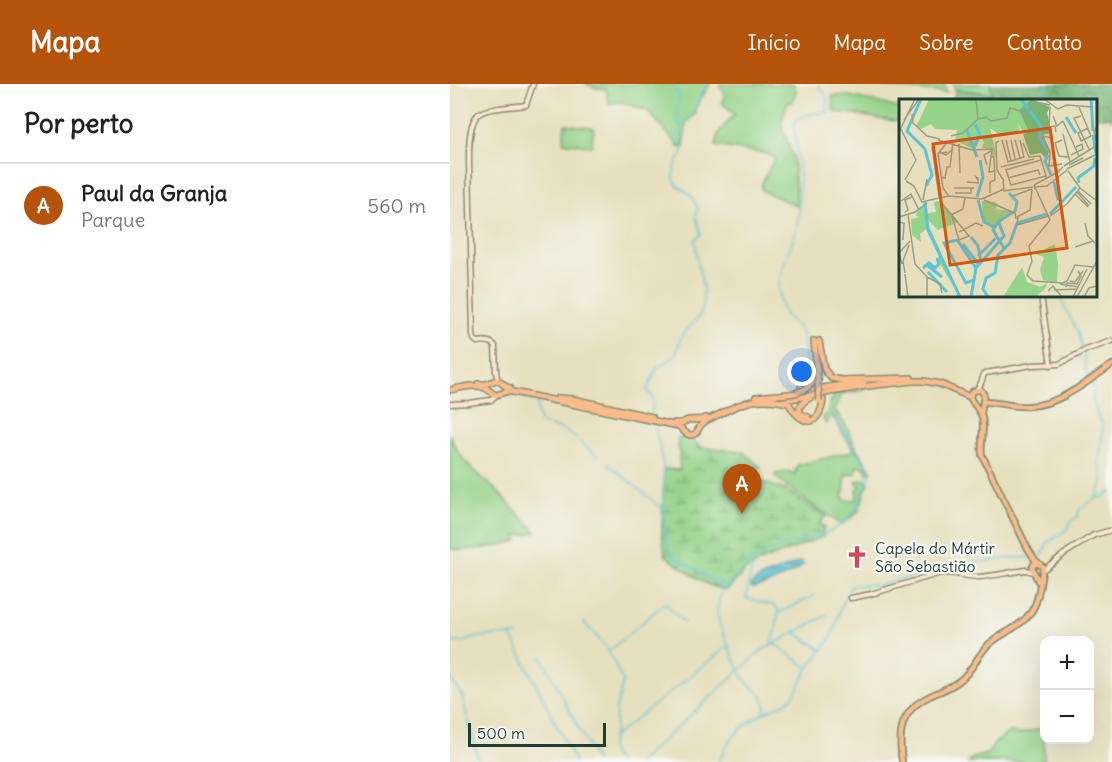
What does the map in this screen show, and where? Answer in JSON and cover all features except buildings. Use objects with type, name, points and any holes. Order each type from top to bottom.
[{"type":"highway","points":[[770,400],[788,403],[801,419],[810,421],[818,417],[821,412],[821,400],[817,383],[815,341],[827,375],[835,380],[926,378],[979,396]]},
{"type":"highway","points":[[817,383],[821,355]]},
{"type":"highway","points":[[801,387],[815,390],[830,386],[904,378]]},
{"type":"highway","points":[[752,397],[788,397],[834,388],[908,379],[941,382]]},
{"type":"highway","points":[[450,388],[472,386],[484,387],[494,393],[508,391],[614,415],[679,426],[688,434],[696,433],[703,423],[737,404],[757,400],[787,399],[878,385],[924,381],[979,396]]},
{"type":"highway","points":[[450,388],[496,382],[508,388],[573,399],[679,424],[688,420],[702,420],[736,402],[752,397],[800,392],[817,383]]},
{"type":"highway","points":[[494,393],[488,388],[496,382]]},
{"type":"highway","points":[[494,393],[503,390],[496,382]]},
{"type":"highway","points":[[821,400],[819,411],[813,418],[804,416],[800,409],[803,402],[813,396],[829,392]]},
{"type":"highway","points":[[694,421],[698,428]]},
{"type":"highway","points":[[684,430],[686,422]]},
{"type":"main road","points":[[979,396],[1012,406],[1028,407],[1048,403],[1112,365]]},
{"type":"main road","points":[[979,396],[971,401],[981,413]]},
{"type":"main road","points":[[901,762],[899,732],[908,712],[925,696],[961,678],[989,642],[1025,618],[1034,604],[1039,588],[1037,568],[1028,547],[982,456],[979,396]]},
{"type":"street","points":[[496,382],[495,346],[491,342],[477,342],[473,335],[469,145],[475,119],[481,113],[526,105],[533,84]]},
{"type":"street","points":[[1041,297],[1051,365]]},
{"type":"street","points":[[979,396],[984,374],[1032,365],[1059,364],[1086,350],[1112,341]]},
{"type":"street","points":[[450,404],[489,401],[493,399],[494,393]]},
{"type":"street","points":[[851,598],[941,573],[979,577],[1049,565],[1094,536],[1112,530]]},
{"type":"green space","points":[[585,84],[710,84],[696,107],[696,113],[686,123],[684,148],[678,147],[648,111],[622,102],[609,103],[606,89]]},
{"type":"green space","points":[[720,84],[794,84],[796,91],[793,101],[787,104],[781,123],[793,157],[797,206],[761,190],[762,183],[775,158],[764,153],[716,146],[719,132],[735,114],[722,103],[725,93],[719,86]]},
{"type":"green space","points":[[864,84],[944,84],[947,93],[902,89]]},
{"type":"green space","points":[[953,84],[990,84],[991,93],[955,89]]},
{"type":"green space","points":[[991,84],[1107,84],[1108,91],[1112,91],[1112,119],[1097,117],[1097,99],[955,99],[954,97],[955,89],[993,94]]},
{"type":"green space","points":[[832,96],[850,96],[899,108],[899,121],[851,113],[834,112]]},
{"type":"green space","points":[[565,124],[594,128],[592,146],[563,142]]},
{"type":"green space","points":[[864,389],[842,394],[835,410],[871,470],[871,474],[866,473],[866,469],[857,466],[855,474],[846,474],[842,494],[848,501],[857,499],[857,489],[861,486],[857,481],[866,479],[869,483],[859,511],[842,525],[791,489],[775,474],[790,471],[795,474],[797,465],[854,451],[832,415],[826,424],[823,418],[837,393]]},
{"type":"green space","points":[[450,434],[463,459],[536,532],[516,536],[518,541],[493,547],[468,550],[450,549]]},
{"type":"green space","points":[[687,437],[703,448],[742,451],[761,467],[741,488],[754,501],[762,482],[785,490],[826,516],[819,524],[825,527],[823,537],[759,562],[746,570],[727,590],[711,586],[694,577],[665,555],[662,533],[664,469],[680,470],[678,438]]},
{"type":"green space","points":[[1040,729],[1040,744],[1044,744],[1044,762],[968,762],[972,758],[987,754],[995,743],[1010,731],[1018,734]]},
{"type":"water","points":[[799,562],[803,565],[793,572],[752,588],[751,585],[758,579]]},
{"type":"waterway","points":[[652,413],[653,398],[647,390],[657,368],[675,356],[682,335],[700,316],[703,304],[703,288],[695,240],[701,234],[696,216],[698,209],[693,198],[677,185],[674,178],[676,165],[683,155],[681,127],[677,111],[679,93],[674,90],[673,84]]},
{"type":"waterway","points":[[682,126],[692,116],[707,84]]},
{"type":"waterway","points":[[809,378],[802,334],[783,311],[779,293],[782,271],[798,221],[798,160],[794,124],[804,115],[828,112],[827,98],[819,84]]},
{"type":"waterway","points":[[1040,99],[1039,96],[1048,84]]},
{"type":"waterway","points":[[1060,297],[1078,333],[1082,350]]},
{"type":"waterway","points":[[1084,354],[1085,369],[1089,378]]},
{"type":"waterway","points":[[1091,382],[1095,390],[1092,398],[1099,419],[1102,421],[1103,430],[1099,464],[1102,484],[1096,498]]},
{"type":"waterway","points":[[506,395],[517,396]]},
{"type":"waterway","points":[[522,397],[538,404],[540,423],[564,430],[577,439]]},
{"type":"waterway","points":[[764,713],[765,706],[762,697],[743,677],[728,645],[718,618],[718,603],[726,588],[754,559],[778,548],[829,532],[850,517],[856,508],[870,476],[869,472],[830,409]]},
{"type":"waterway","points":[[655,425],[664,477],[664,528],[670,550],[676,558],[714,581],[719,581],[722,584],[722,590]]},
{"type":"waterway","points":[[580,442],[597,456]]},
{"type":"waterway","points":[[608,464],[663,509]]},
{"type":"waterway","points":[[1036,557],[1041,558],[1048,542],[1068,528],[1080,509],[1096,498],[1112,492]]},
{"type":"waterway","points":[[719,762],[731,739],[750,721],[784,704],[793,696],[809,667],[831,638],[843,602],[852,586],[880,585],[968,561],[984,562],[1030,557]]},
{"type":"waterway","points":[[639,762],[761,651],[770,646],[776,632],[778,610],[775,606],[746,598],[753,563]]},
{"type":"waterway","points":[[779,613],[815,595]]},
{"type":"waterway","points":[[609,651],[665,603],[684,623]]},
{"type":"waterway","points":[[772,645],[827,615]]},
{"type":"waterway","points":[[584,622],[606,647],[623,681],[610,748],[613,756],[619,762]]},
{"type":"waterway","points":[[796,633],[822,650]]},
{"type":"waterway","points":[[511,635],[575,762]]},
{"type":"waterway","points":[[450,641],[458,642],[483,636],[517,635]]},
{"type":"waterway","points":[[774,644],[807,667]]},
{"type":"waterway","points":[[612,738],[728,646]]},
{"type":"waterway","points":[[542,657],[596,762]]},
{"type":"waterway","points":[[450,677],[462,696],[479,762]]},
{"type":"place","name":"Paul da Granja","points":[[742,514]]},
{"type":"place","name":"Capela do Mártir São Sebastião","points":[[857,557]]}]
